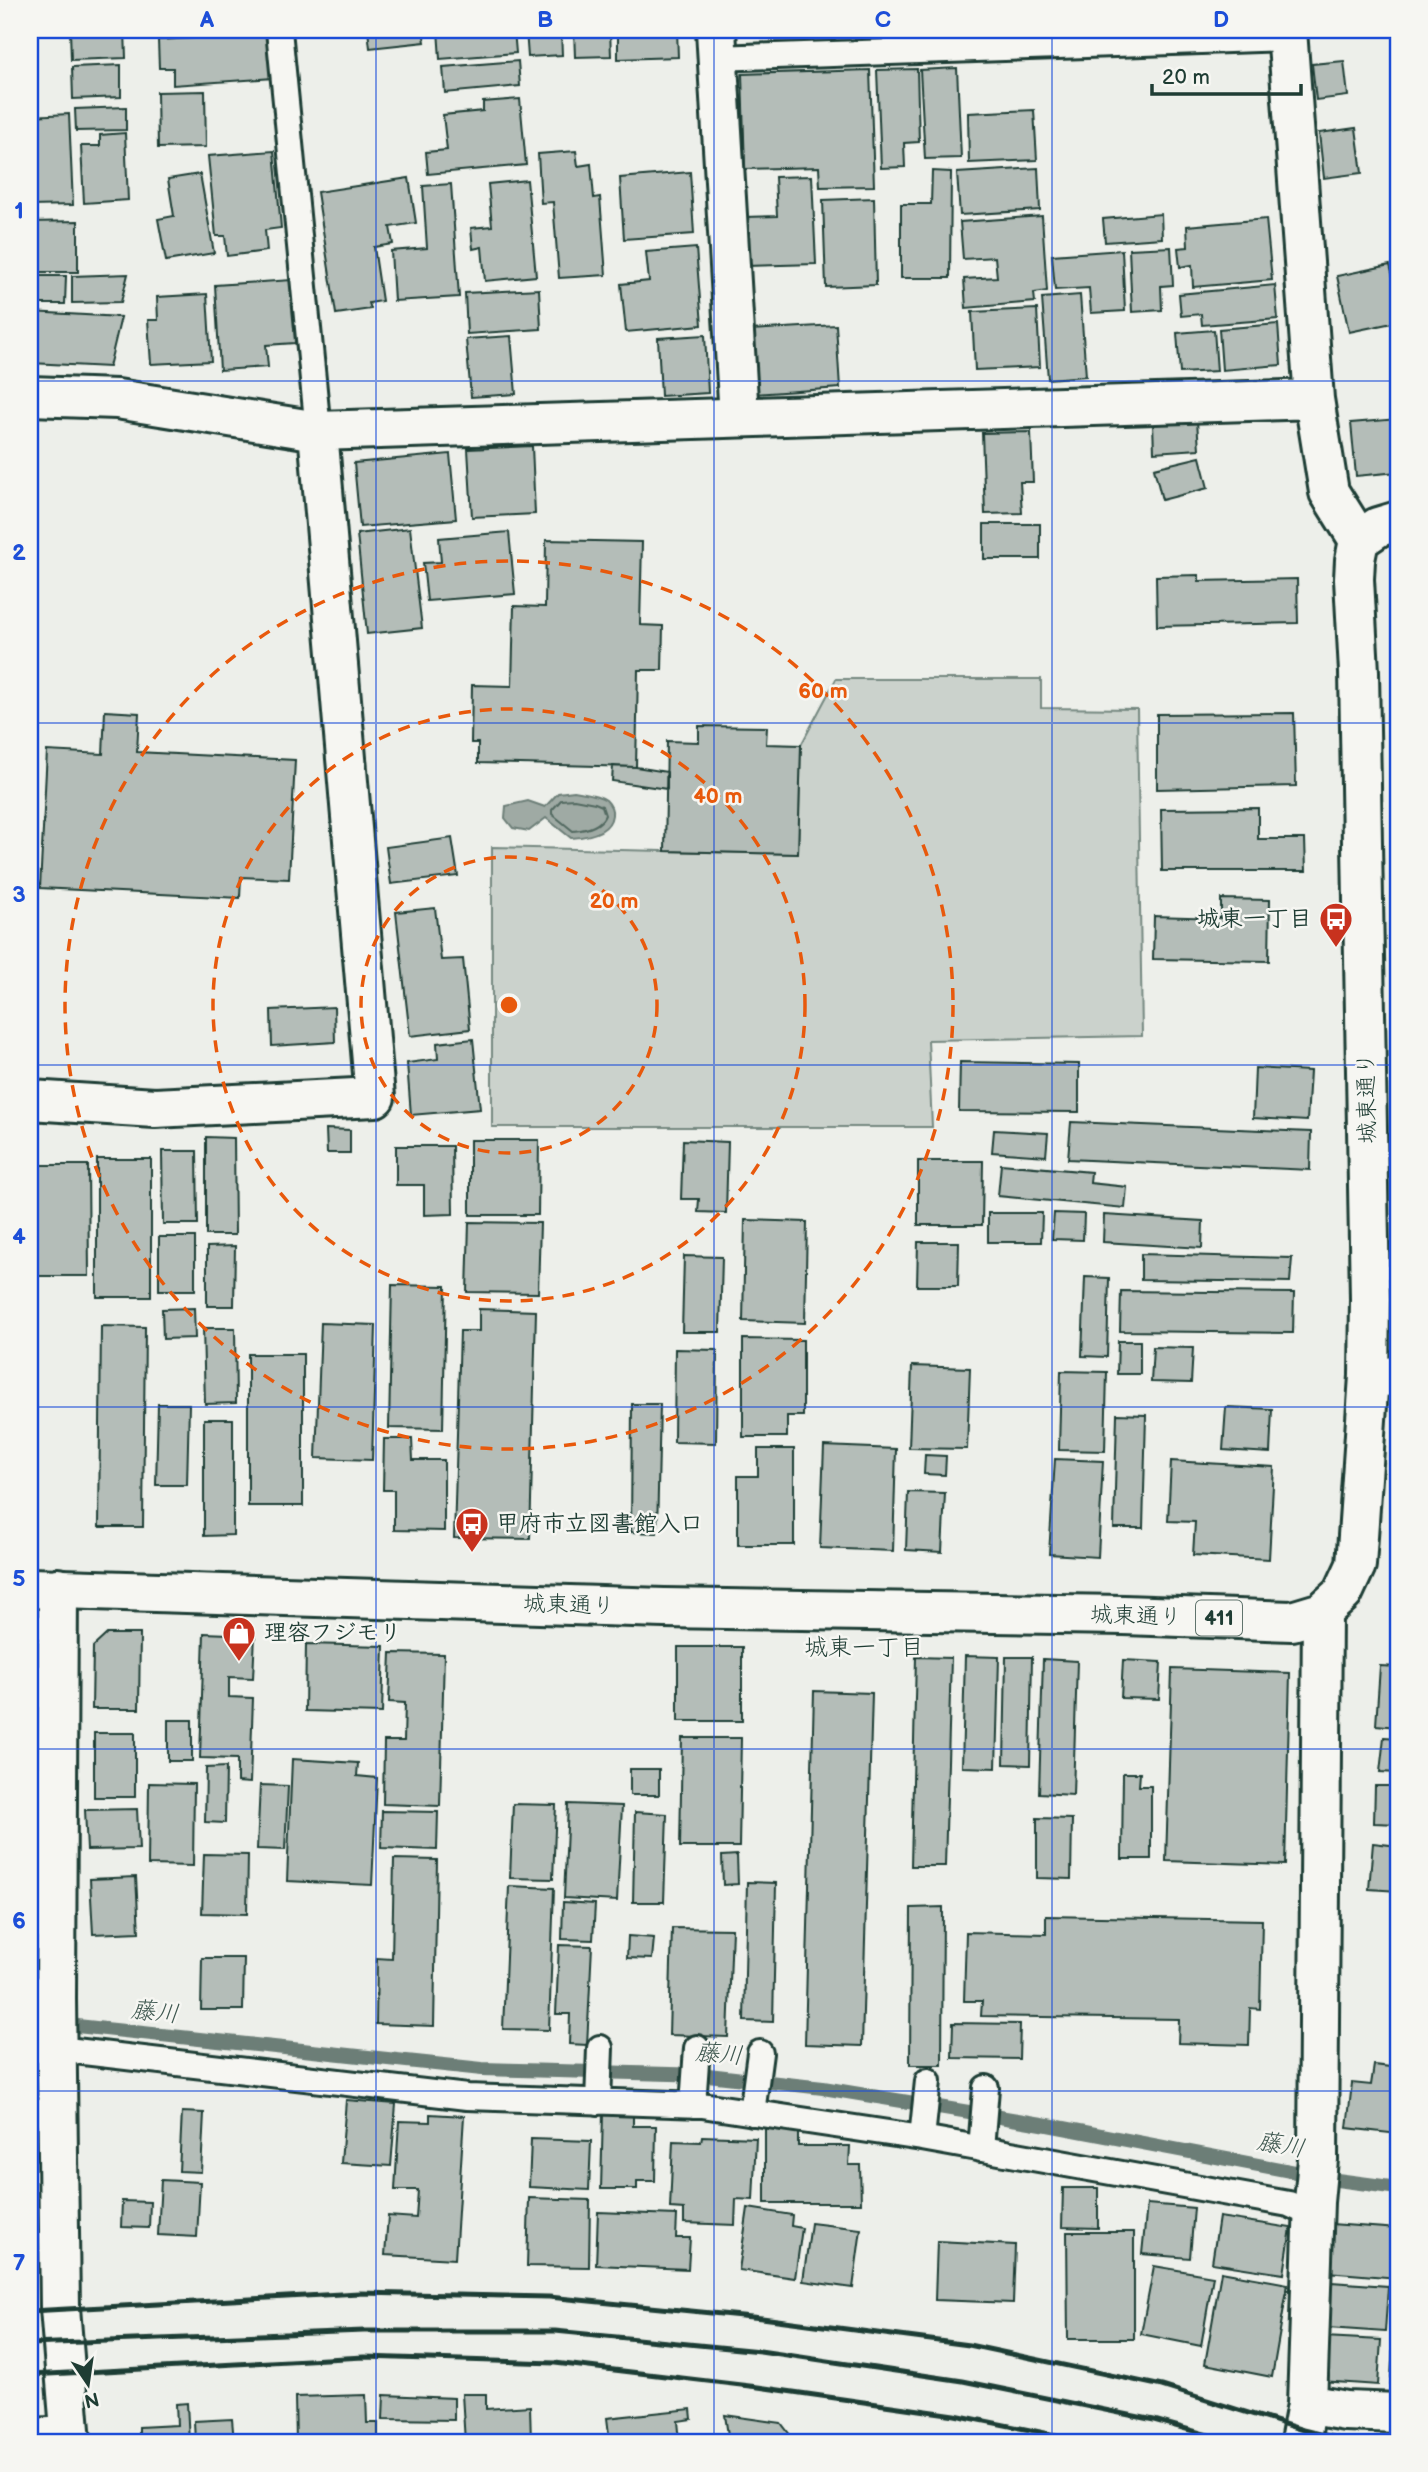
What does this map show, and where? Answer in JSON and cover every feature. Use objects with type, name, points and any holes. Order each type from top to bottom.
[{"type":"main road","points":[[1288,34],[1314,399],[1329,492],[1359,540],[1378,527],[1398,521]]},
{"type":"main road","points":[[716,44],[739,417]]},
{"type":"main road","points":[[30,396],[117,399],[318,431],[1314,399]]},
{"type":"main road","points":[[30,1100],[155,1108],[375,1097],[318,431]]},
{"type":"main road","name":"城東通り","points":[[44,1588],[676,1608],[1124,1615],[1292,1621],[1322,1612],[1343,1594],[1356,1565],[1384,1377],[1370,1299],[1359,672],[1354,579],[1359,540]]},
{"type":"main road","points":[[44,1588],[56,1999],[44,2050],[70,2436]]},
{"type":"main road","points":[[1300,2442],[1307,2404],[1318,2160],[1316,2109],[1322,1612]]},
{"type":"main road","points":[[1307,2404],[1346,2411],[1398,2413]]},
{"type":"lane","points":[[279,30],[318,431]]},
{"type":"lane","points":[[716,44],[1288,34]]},
{"type":"lane","points":[[599,2094],[600,2048]]},
{"type":"lane","points":[[693,2099],[697,2048]]},
{"type":"lane","points":[[44,2050],[467,2096],[599,2094],[693,2099],[981,2144],[1314,2209]]},
{"type":"lane","points":[[753,2107],[760,2053]]},
{"type":"lane","points":[[922,2136],[928,2081]]},
{"type":"lane","points":[[981,2144],[986,2088]]},
{"type":"lane","points":[[30,2431],[70,2436]]},
{"type":"shaded area","points":[[836,679],[1041,679],[1041,708],[1137,709],[1142,1036],[928,1040],[932,1127],[492,1127],[492,847],[798,854],[801,745]]},
{"type":"water","points":[[574,791],[606,800],[612,813],[607,826],[590,835],[571,838],[546,818],[529,831],[513,828],[505,818],[506,806],[528,801],[545,807],[558,793]]},
{"type":"building","points":[[70,30],[125,30],[126,58],[71,60]]},
{"type":"building","points":[[368,30],[423,30],[425,42],[370,48]]},
{"type":"building","points":[[438,30],[514,30],[516,53],[440,59]]},
{"type":"building","points":[[526,30],[561,30],[562,55],[528,57]]},
{"type":"building","points":[[574,30],[610,30],[611,56],[575,57]]},
{"type":"building","points":[[618,30],[677,30],[678,57],[618,59]]},
{"type":"building","points":[[270,34],[273,78],[173,85],[173,68],[159,68],[158,40]]},
{"type":"building","points":[[518,61],[520,86],[445,93],[443,67]]},
{"type":"building","points":[[1344,61],[1348,96],[1316,100],[1312,64]]},
{"type":"building","points":[[121,65],[121,97],[73,99],[72,67]]},
{"type":"building","points":[[957,68],[961,158],[925,159],[920,70]]},
{"type":"building","points":[[917,69],[919,142],[904,143],[905,167],[881,168],[877,70]]},
{"type":"building","points":[[870,70],[874,186],[820,187],[819,167],[745,169],[742,74]]},
{"type":"building","points":[[205,91],[206,147],[158,148],[157,92]]},
{"type":"building","points":[[520,99],[526,165],[428,174],[426,152],[447,150],[443,115],[483,111],[483,102]]},
{"type":"building","points":[[126,107],[126,130],[76,131],[75,109]]},
{"type":"building","points":[[1034,110],[1037,160],[969,163],[968,113]]},
{"type":"building","points":[[69,114],[73,205],[30,206],[30,116]]},
{"type":"building","points":[[1356,128],[1362,173],[1324,178],[1319,133]]},
{"type":"building","points":[[125,133],[128,200],[84,203],[81,146],[100,146],[100,135]]},
{"type":"building","points":[[274,151],[281,228],[265,230],[267,251],[227,256],[225,236],[216,236],[208,156]]},
{"type":"building","points":[[576,151],[578,166],[591,164],[594,198],[600,197],[606,275],[559,278],[553,202],[541,203],[538,154]]},
{"type":"building","points":[[1038,168],[1040,210],[960,215],[957,173]]},
{"type":"building","points":[[932,171],[951,172],[950,278],[901,278],[901,204],[931,204]]},
{"type":"building","points":[[690,172],[694,234],[624,239],[620,178]]},
{"type":"building","points":[[200,174],[214,253],[166,261],[158,219],[174,216],[168,179]]},
{"type":"building","points":[[812,176],[816,264],[746,266],[744,217],[777,216],[775,177]]},
{"type":"building","points":[[409,178],[416,223],[390,227],[393,244],[374,247],[382,301],[369,303],[371,309],[336,314],[317,192]]},
{"type":"building","points":[[527,180],[536,276],[485,281],[482,247],[473,249],[471,228],[492,226],[488,184]]},
{"type":"building","points":[[451,184],[459,297],[394,301],[391,251],[427,248],[423,186]]},
{"type":"building","points":[[874,198],[876,285],[826,287],[823,200]]},
{"type":"building","points":[[1161,214],[1162,238],[1105,242],[1103,219]]},
{"type":"building","points":[[1042,216],[1047,291],[1034,293],[1035,302],[966,308],[964,279],[997,277],[995,257],[963,259],[960,222]]},
{"type":"building","points":[[1266,219],[1272,280],[1193,287],[1192,265],[1180,267],[1178,248],[1188,247],[1187,226]]},
{"type":"building","points":[[78,221],[78,272],[30,272],[30,222]]},
{"type":"building","points":[[1171,247],[1173,285],[1161,286],[1162,310],[1132,312],[1129,249]]},
{"type":"building","points":[[696,248],[702,325],[626,332],[621,284],[649,281],[646,252]]},
{"type":"building","points":[[1122,250],[1125,311],[1091,313],[1089,288],[1055,290],[1052,255]]},
{"type":"building","points":[[1390,265],[1393,277],[1398,276],[1398,311],[1394,311],[1397,322],[1349,332],[1337,276]]},
{"type":"building","points":[[128,274],[121,302],[72,303],[72,276]]},
{"type":"building","points":[[30,276],[66,276],[65,304],[30,304]]},
{"type":"building","points":[[292,280],[295,343],[266,345],[268,367],[220,370],[215,285]]},
{"type":"building","points":[[1275,285],[1278,319],[1202,325],[1201,314],[1181,316],[1179,294]]},
{"type":"building","points":[[539,289],[541,329],[467,334],[465,293]]},
{"type":"building","points":[[207,294],[211,361],[151,364],[148,320],[158,320],[157,297]]},
{"type":"building","points":[[1080,295],[1086,376],[1048,379],[1042,298]]},
{"type":"building","points":[[1037,309],[1040,367],[975,370],[972,312]]},
{"type":"building","points":[[30,312],[121,317],[109,367],[31,363]]},
{"type":"building","points":[[1278,324],[1281,365],[1222,370],[1219,329]]},
{"type":"building","points":[[836,325],[840,388],[754,394],[750,330]]},
{"type":"building","points":[[1214,330],[1217,371],[1180,373],[1177,333]]},
{"type":"building","points":[[705,335],[708,393],[661,396],[658,338]]},
{"type":"building","points":[[511,336],[516,394],[471,397],[466,339]]},
{"type":"building","points":[[1398,419],[1398,472],[1356,476],[1351,423]]},
{"type":"building","points":[[1197,421],[1199,449],[1154,452],[1153,423]]},
{"type":"building","points":[[1031,432],[1033,482],[1020,482],[1022,513],[985,514],[982,433]]},
{"type":"building","points":[[532,446],[535,514],[472,517],[468,449]]},
{"type":"building","points":[[450,454],[456,519],[360,527],[354,463]]},
{"type":"building","points":[[1200,457],[1208,488],[1162,500],[1154,468]]},
{"type":"building","points":[[984,524],[1040,524],[1040,559],[984,559]]},
{"type":"building","points":[[410,528],[422,628],[367,634],[357,534]]},
{"type":"building","points":[[509,532],[515,594],[427,601],[423,563],[441,562],[439,538]]},
{"type":"building","points":[[546,540],[642,542],[640,625],[663,626],[662,670],[638,670],[636,767],[478,763],[478,743],[471,743],[472,685],[512,686],[514,606],[545,607]]},
{"type":"building","points":[[1199,575],[1199,581],[1297,579],[1298,623],[1157,626],[1156,576]]},
{"type":"building","points":[[105,711],[139,713],[137,752],[295,760],[289,879],[241,877],[240,898],[40,888],[47,751],[103,754]]},
{"type":"building","points":[[1294,713],[1296,786],[1157,789],[1157,714]]},
{"type":"building","points":[[699,726],[767,727],[766,744],[801,745],[798,854],[665,851],[667,741],[699,742]]},
{"type":"building","points":[[613,766],[667,772],[667,789],[612,781]]},
{"type":"building","points":[[1258,808],[1258,839],[1305,839],[1306,871],[1162,871],[1161,809]]},
{"type":"building","points":[[452,838],[458,876],[391,884],[386,847]]},
{"type":"building","points":[[1221,899],[1270,900],[1269,961],[1153,959],[1154,916],[1221,918]]},
{"type":"building","points":[[435,908],[441,960],[463,959],[470,1029],[410,1036],[396,912]]},
{"type":"building","points":[[334,1007],[335,1042],[272,1046],[271,1010]]},
{"type":"building","points":[[473,1039],[480,1109],[411,1115],[407,1063],[438,1059],[437,1043]]},
{"type":"building","points":[[960,1062],[1079,1064],[1079,1112],[959,1111]]},
{"type":"building","points":[[1255,1068],[1310,1071],[1307,1121],[1253,1118]]},
{"type":"building","points":[[1071,1122],[1311,1132],[1310,1170],[1068,1159]]},
{"type":"building","points":[[326,1129],[350,1130],[350,1153],[327,1153]]},
{"type":"building","points":[[994,1130],[1048,1133],[1046,1156],[992,1152]]},
{"type":"building","points":[[206,1137],[234,1138],[235,1235],[206,1235]]},
{"type":"building","points":[[470,1140],[539,1140],[538,1215],[470,1215]]},
{"type":"building","points":[[683,1140],[728,1142],[726,1213],[698,1212],[699,1199],[681,1199]]},
{"type":"building","points":[[396,1146],[452,1146],[453,1214],[424,1215],[424,1185],[396,1185]]},
{"type":"building","points":[[162,1151],[197,1151],[198,1224],[163,1224]]},
{"type":"building","points":[[97,1159],[151,1159],[151,1297],[97,1297]]},
{"type":"building","points":[[918,1161],[983,1161],[982,1225],[918,1225]]},
{"type":"building","points":[[1001,1164],[1091,1172],[1090,1183],[1127,1187],[1125,1208],[998,1196]]},
{"type":"building","points":[[36,1165],[88,1165],[89,1276],[36,1276]]},
{"type":"building","points":[[988,1213],[1042,1213],[1041,1242],[988,1242]]},
{"type":"building","points":[[1054,1213],[1084,1214],[1083,1240],[1052,1239]]},
{"type":"building","points":[[1104,1215],[1203,1221],[1202,1248],[1103,1242]]},
{"type":"building","points":[[745,1220],[807,1222],[805,1323],[743,1321]]},
{"type":"building","points":[[469,1222],[540,1223],[538,1293],[467,1292]]},
{"type":"building","points":[[159,1237],[195,1237],[195,1290],[159,1290]]},
{"type":"building","points":[[918,1242],[959,1242],[958,1286],[917,1286]]},
{"type":"building","points":[[235,1246],[234,1306],[207,1306],[207,1247]]},
{"type":"building","points":[[1141,1254],[1292,1258],[1290,1282],[1141,1280]]},
{"type":"building","points":[[684,1256],[722,1257],[720,1332],[682,1332]]},
{"type":"building","points":[[1085,1277],[1109,1278],[1107,1357],[1082,1356]]},
{"type":"building","points":[[392,1285],[446,1286],[443,1429],[389,1428]]},
{"type":"building","points":[[1121,1291],[1294,1293],[1293,1333],[1120,1331]]},
{"type":"building","points":[[194,1308],[195,1338],[163,1339],[162,1309]]},
{"type":"building","points":[[479,1309],[536,1311],[530,1539],[454,1538],[460,1331],[479,1331]]},
{"type":"building","points":[[321,1323],[376,1325],[372,1460],[316,1458]]},
{"type":"building","points":[[101,1326],[145,1327],[143,1527],[99,1527]]},
{"type":"building","points":[[203,1328],[235,1328],[236,1403],[205,1404]]},
{"type":"building","points":[[743,1339],[803,1340],[803,1416],[787,1416],[787,1437],[743,1437]]},
{"type":"building","points":[[1118,1341],[1140,1341],[1140,1374],[1117,1374]]},
{"type":"building","points":[[1153,1347],[1193,1348],[1191,1383],[1151,1382]]},
{"type":"building","points":[[675,1349],[717,1350],[716,1443],[674,1442]]},
{"type":"building","points":[[248,1354],[303,1354],[303,1506],[248,1506]]},
{"type":"building","points":[[912,1366],[970,1368],[967,1449],[909,1448]]},
{"type":"building","points":[[1061,1371],[1107,1372],[1105,1451],[1059,1450]]},
{"type":"building","points":[[158,1404],[189,1404],[187,1485],[156,1485]]},
{"type":"building","points":[[632,1404],[660,1404],[657,1533],[631,1532]]},
{"type":"building","points":[[1226,1407],[1272,1409],[1270,1453],[1223,1450]]},
{"type":"building","points":[[1117,1414],[1146,1415],[1143,1528],[1114,1528]]},
{"type":"building","points":[[204,1419],[233,1419],[233,1535],[204,1536]]},
{"type":"building","points":[[384,1439],[412,1439],[413,1460],[444,1460],[444,1531],[394,1530],[394,1490],[383,1490]]},
{"type":"building","points":[[824,1446],[896,1449],[893,1551],[820,1548]]},
{"type":"building","points":[[758,1449],[794,1449],[794,1545],[738,1545],[738,1476],[758,1476]]},
{"type":"building","points":[[925,1455],[946,1456],[945,1475],[924,1474]]},
{"type":"building","points":[[1055,1459],[1103,1461],[1098,1557],[1049,1554]]},
{"type":"building","points":[[1171,1461],[1274,1467],[1269,1559],[1193,1555],[1195,1522],[1168,1521]]},
{"type":"building","points":[[908,1492],[945,1493],[942,1552],[906,1550]]},
{"type":"building","points":[[204,1633],[255,1635],[253,1678],[229,1677],[229,1697],[253,1698],[250,1783],[237,1782],[237,1759],[200,1758]]},
{"type":"building","points":[[107,1634],[140,1634],[139,1709],[92,1709],[93,1647]]},
{"type":"building","points":[[306,1644],[384,1646],[382,1713],[305,1711]]},
{"type":"building","points":[[678,1647],[742,1647],[742,1721],[678,1721]]},
{"type":"building","points":[[391,1653],[444,1654],[440,1806],[383,1804],[384,1741],[404,1741],[405,1703],[389,1702]]},
{"type":"building","points":[[965,1656],[999,1657],[996,1768],[962,1767]]},
{"type":"building","points":[[916,1657],[951,1658],[945,1866],[911,1866]]},
{"type":"building","points":[[1006,1657],[1032,1657],[1030,1765],[1004,1764]]},
{"type":"building","points":[[1043,1659],[1077,1661],[1073,1795],[1039,1793]]},
{"type":"building","points":[[1123,1660],[1161,1662],[1159,1699],[1121,1698]]},
{"type":"building","points":[[1380,1666],[1398,1667],[1398,1727],[1376,1725]]},
{"type":"building","points":[[1172,1669],[1290,1673],[1285,1865],[1166,1861]]},
{"type":"building","points":[[814,1691],[872,1693],[862,2046],[805,2044]]},
{"type":"building","points":[[168,1720],[192,1720],[192,1761],[168,1761]]},
{"type":"building","points":[[94,1733],[135,1733],[135,1797],[94,1797]]},
{"type":"building","points":[[1384,1737],[1398,1738],[1398,1773],[1380,1772]]},
{"type":"building","points":[[682,1738],[741,1738],[739,1847],[680,1847]]},
{"type":"building","points":[[292,1759],[358,1763],[357,1776],[377,1778],[372,1885],[287,1881]]},
{"type":"building","points":[[226,1767],[225,1823],[205,1822],[206,1768]]},
{"type":"building","points":[[630,1769],[659,1769],[659,1795],[630,1795]]},
{"type":"building","points":[[1123,1773],[1140,1773],[1139,1786],[1151,1786],[1151,1859],[1122,1859]]},
{"type":"building","points":[[149,1783],[194,1784],[193,1866],[148,1865]]},
{"type":"building","points":[[260,1785],[288,1786],[285,1850],[257,1849]]},
{"type":"building","points":[[1375,1786],[1398,1786],[1398,1824],[1374,1823]]},
{"type":"building","points":[[513,1804],[556,1805],[553,1879],[510,1878]]},
{"type":"building","points":[[568,1804],[622,1806],[617,1901],[564,1898]]},
{"type":"building","points":[[137,1809],[139,1849],[87,1850],[85,1810]]},
{"type":"building","points":[[382,1811],[438,1812],[437,1850],[381,1848]]},
{"type":"building","points":[[635,1812],[667,1814],[664,1902],[633,1902]]},
{"type":"building","points":[[1037,1818],[1072,1819],[1071,1879],[1037,1878]]},
{"type":"building","points":[[1373,1843],[1398,1846],[1398,1891],[1369,1889]]},
{"type":"building","points":[[204,1854],[248,1855],[247,1914],[202,1913]]},
{"type":"building","points":[[737,1855],[738,1884],[723,1885],[722,1856]]},
{"type":"building","points":[[394,1859],[437,1860],[434,2026],[376,2024],[377,1958],[392,1959]]},
{"type":"building","points":[[136,1877],[139,1932],[93,1934],[90,1879]]},
{"type":"building","points":[[747,1882],[776,1883],[773,2022],[744,2021]]},
{"type":"building","points":[[509,1886],[554,1888],[549,2030],[503,2029]]},
{"type":"building","points":[[563,1902],[595,1904],[593,1940],[562,1939]]},
{"type":"building","points":[[943,1907],[942,2065],[910,2065],[911,1908]]},
{"type":"building","points":[[1046,1916],[1262,1920],[1260,2009],[1250,2008],[1249,2045],[1178,2043],[1179,2019],[981,2016],[982,2001],[964,2001],[966,1932],[1046,1934]]},
{"type":"building","points":[[672,1928],[732,1929],[728,2037],[669,2035]]},
{"type":"building","points":[[628,1936],[654,1938],[652,1959],[627,1958]]},
{"type":"building","points":[[559,1945],[592,1946],[587,2045],[569,2044],[570,2014],[556,2014]]},
{"type":"building","points":[[202,1958],[244,1958],[243,2010],[201,2010]]},
{"type":"building","points":[[953,2023],[1020,2024],[1019,2059],[952,2058]]},
{"type":"building","points":[[1374,2065],[1398,2068],[1398,2134],[1347,2128],[1352,2083],[1371,2085]]},
{"type":"building","points":[[346,2100],[396,2104],[391,2166],[341,2163]]},
{"type":"building","points":[[182,2112],[204,2113],[201,2172],[179,2171]]},
{"type":"building","points":[[430,2114],[464,2116],[455,2259],[385,2255],[388,2216],[416,2218],[418,2190],[395,2190],[399,2121],[430,2122]]},
{"type":"building","points":[[603,2114],[633,2115],[633,2126],[656,2126],[655,2181],[637,2181],[637,2189],[601,2189]]},
{"type":"building","points":[[765,2128],[798,2128],[798,2146],[850,2146],[849,2165],[860,2165],[861,2203],[765,2203]]},
{"type":"building","points":[[702,2136],[756,2138],[753,2200],[736,2199],[735,2225],[684,2223],[684,2209],[670,2208],[673,2141],[701,2142]]},
{"type":"building","points":[[531,2139],[591,2141],[589,2190],[529,2187]]},
{"type":"building","points":[[161,2180],[200,2182],[197,2237],[158,2235]]},
{"type":"building","points":[[1063,2188],[1098,2188],[1098,2228],[1062,2227]]},
{"type":"building","points":[[529,2198],[590,2200],[589,2267],[527,2266]]},
{"type":"building","points":[[30,2200],[35,2200],[33,2245],[30,2245]]},
{"type":"building","points":[[122,2201],[150,2202],[149,2228],[121,2227]]},
{"type":"building","points":[[1147,2204],[1194,2208],[1190,2258],[1142,2254]]},
{"type":"building","points":[[748,2208],[792,2215],[791,2226],[802,2228],[795,2278],[739,2270]]},
{"type":"building","points":[[598,2212],[677,2215],[676,2238],[690,2238],[688,2269],[596,2265]]},
{"type":"building","points":[[1219,2217],[1291,2228],[1284,2274],[1212,2263]]},
{"type":"building","points":[[811,2223],[861,2229],[853,2288],[803,2281]]},
{"type":"building","points":[[1331,2224],[1398,2229],[1398,2278],[1327,2272]]},
{"type":"building","points":[[1067,2232],[1134,2232],[1134,2339],[1068,2339]]},
{"type":"building","points":[[937,2241],[1015,2245],[1013,2303],[935,2300]]},
{"type":"building","points":[[1154,2266],[1213,2276],[1201,2346],[1141,2334]]},
{"type":"building","points":[[1221,2272],[1288,2284],[1272,2377],[1205,2364]]},
{"type":"building","points":[[1331,2282],[1388,2286],[1385,2332],[1328,2328]]},
{"type":"building","points":[[1394,2328],[1398,2328],[1398,2394],[1390,2394]]},
{"type":"building","points":[[1324,2337],[1381,2340],[1378,2385],[1321,2381]]},
{"type":"building","points":[[462,2394],[486,2394],[486,2409],[530,2406],[531,2442],[465,2442]]},
{"type":"building","points":[[366,2395],[367,2423],[378,2423],[378,2442],[296,2442],[295,2397]]},
{"type":"building","points":[[384,2395],[454,2398],[454,2420],[383,2419]]},
{"type":"building","points":[[187,2403],[189,2442],[139,2442],[139,2427],[177,2425],[176,2404]]},
{"type":"building","points":[[691,2409],[692,2419],[678,2421],[680,2442],[610,2442],[607,2418]]},
{"type":"building","points":[[725,2415],[781,2423],[794,2440],[729,2442]]},
{"type":"building","points":[[232,2419],[234,2442],[195,2442],[194,2421]]},
{"type":"waterway","name":"藤川","points":[[30,2021],[482,2069],[708,2075],[823,2088],[1048,2125],[1337,2180],[1398,2188]]},
{"type":"railway","points":[[30,2311],[359,2293],[549,2297],[762,2318],[969,2345],[1162,2386],[1303,2430],[1352,2442]]},
{"type":"railway","points":[[30,2344],[364,2331],[555,2331],[760,2351],[963,2381],[1154,2420],[1233,2442]]},
{"type":"railway","points":[[30,2375],[364,2357],[555,2363],[758,2387],[955,2415],[1090,2442]]},
{"type":"place","name":"城東一丁目","points":[[1336,949]]},
{"type":"place","name":"甲府市立図書館入口","points":[[472,1554]]},
{"type":"place","name":"理容フジモリ","points":[[239,1663]]},
{"type":"district","name":"城東一丁目","points":[[864,1647]]}]
